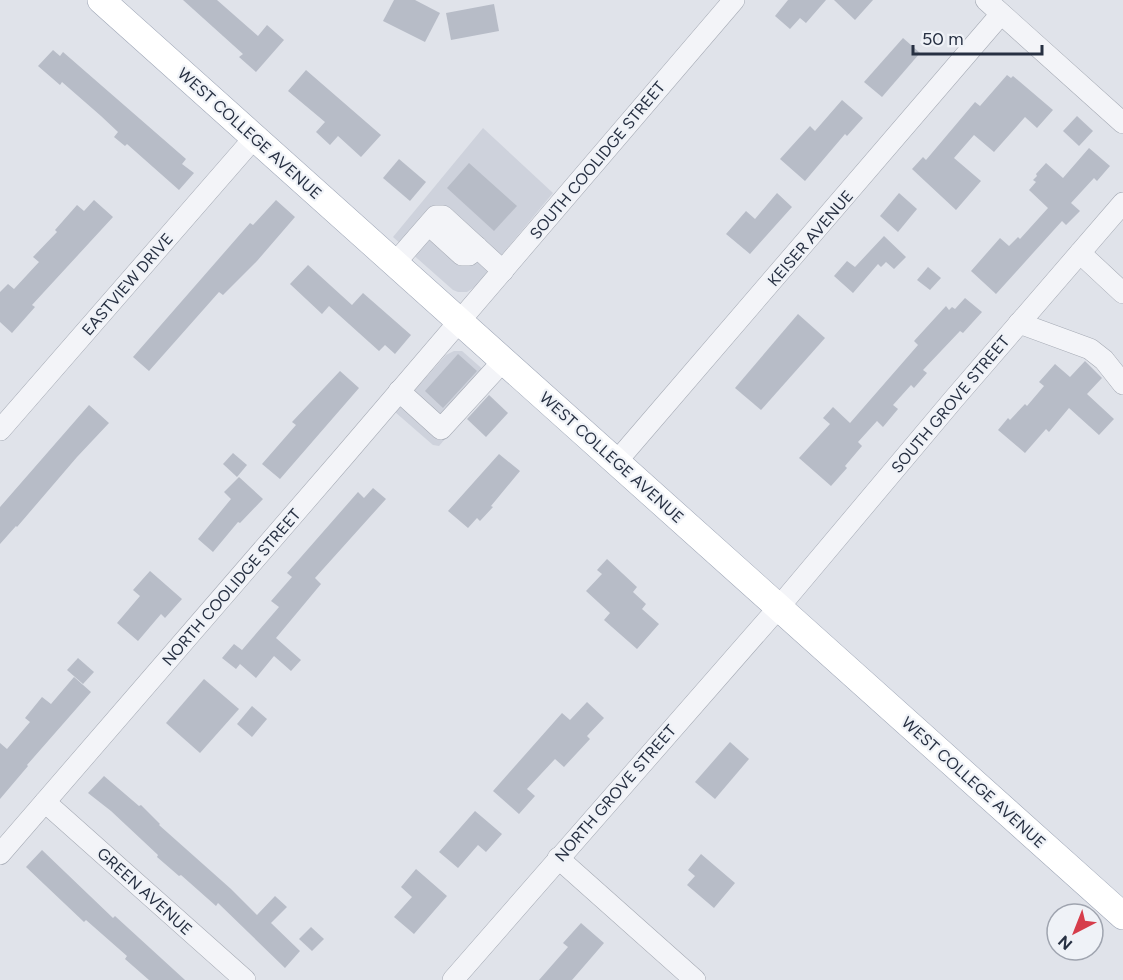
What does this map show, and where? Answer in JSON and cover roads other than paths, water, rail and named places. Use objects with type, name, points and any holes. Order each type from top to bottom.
[{"type":"main road","name":"WEST COLLEGE AVENUE","points":[[101,0],[1123,916]]},
{"type":"street","name":"SOUTH COOLIDGE STREET","points":[[461,321],[734,0]]},
{"type":"street","points":[[993,7],[1123,123]]},
{"type":"street","name":"KEISER AVENUE","points":[[617,461],[993,7]]},
{"type":"street","name":"EASTVIEW DRIVE","points":[[0,430],[255,137]]},
{"type":"street","name":"SOUTH GROVE STREET","points":[[779,607],[1123,203]]},
{"type":"street","points":[[395,262],[436,216],[443,216],[503,271]]},
{"type":"street","points":[[1080,253],[1123,293]]},
{"type":"street","name":"NORTH COOLIDGE STREET","points":[[0,854],[461,321]]},
{"type":"street","points":[[1019,323],[1090,349],[1104,360],[1123,384]]},
{"type":"street","points":[[399,391],[441,429],[504,360]]},
{"type":"street","name":"NORTH GROVE STREET","points":[[453,980],[779,607]]},
{"type":"street","name":"GREEN AVENUE","points":[[45,802],[245,980]]},
{"type":"street","points":[[558,858],[695,980]]}]
